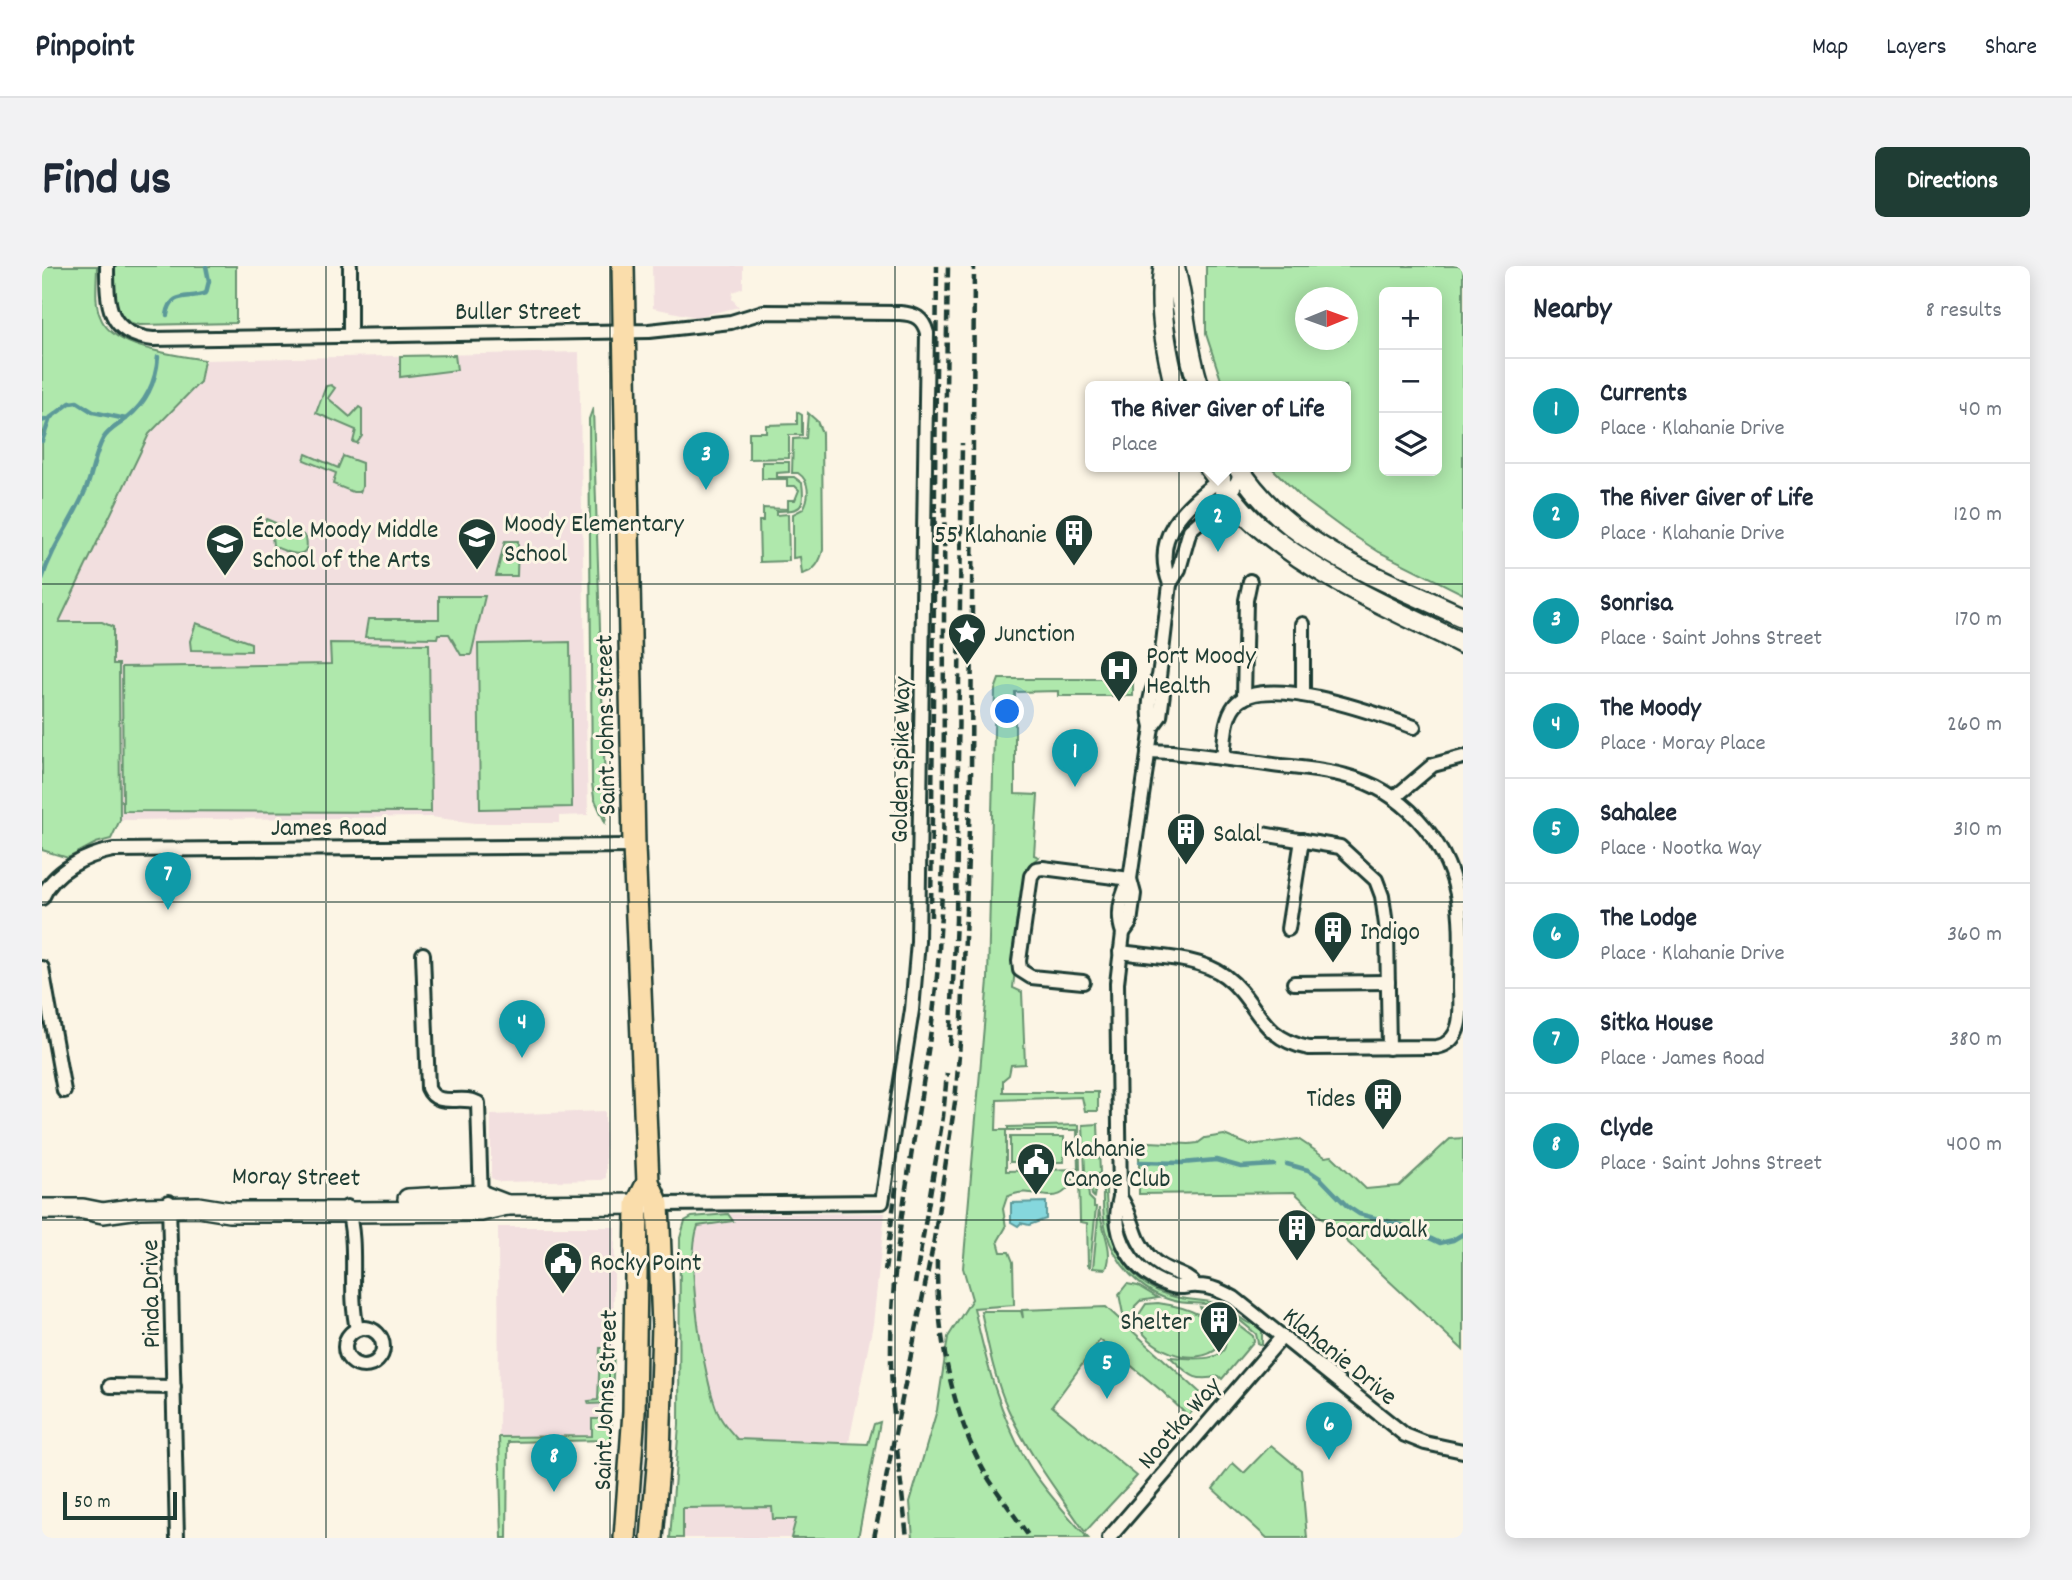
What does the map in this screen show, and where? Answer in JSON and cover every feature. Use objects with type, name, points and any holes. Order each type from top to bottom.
[{"type":"main road","name":"Saint Johns Street","points":[[623,266],[634,846],[648,1182],[625,1538]]},
{"type":"main road","points":[[1164,266],[1161,283],[1163,323],[1174,381]]},
{"type":"main road","points":[[1174,266],[1183,322],[1198,381]]},
{"type":"main road","points":[[1241,472],[1277,514],[1328,552],[1358,569],[1463,617]]},
{"type":"main road","points":[[1219,480],[1255,523],[1294,555],[1331,578],[1463,644]]},
{"type":"main road","name":"Moray Street","points":[[42,1209],[83,1209],[103,1213],[169,1203],[235,1213],[481,1203],[648,1204]]},
{"type":"main road","name":"Saint Johns Street","points":[[648,1204],[663,1325],[659,1455],[652,1538]]},
{"type":"street","name":"Buller Street","points":[[107,266],[109,303],[118,325],[131,335],[153,339],[625,331],[731,322],[763,313],[900,313],[920,318]]},
{"type":"street","points":[[350,266],[350,335]]},
{"type":"street","name":"Golden Spike Way","points":[[882,1202],[912,1010],[919,919],[927,333],[920,318]]},
{"type":"street","name":"Klahanie Drive","points":[[1170,584],[1163,567],[1174,522],[1189,504],[1219,480],[1235,472]]},
{"type":"street","name":"Klahanie Drive","points":[[1219,480],[1191,530],[1179,569],[1170,584],[1159,677],[1152,689],[1148,714],[1152,727],[1130,879],[1123,893],[1119,921],[1123,933],[1117,983],[1120,1197],[1116,1224],[1121,1241],[1134,1261],[1152,1278],[1186,1289],[1195,1285],[1213,1288],[1234,1298],[1405,1435],[1425,1443],[1463,1451]]},
{"type":"street","points":[[1244,698],[1246,600],[1250,581]]},
{"type":"street","points":[[1303,624],[1303,695]]},
{"type":"street","points":[[1223,758],[1230,713],[1244,698],[1260,694],[1303,695],[1354,706],[1413,727]]},
{"type":"street","points":[[1120,952],[1189,962],[1213,969],[1235,985],[1271,1031],[1300,1046],[1437,1047],[1450,1042],[1459,1030],[1462,984],[1457,872],[1429,831],[1415,816],[1394,798],[1363,781],[1331,772],[1148,751]]},
{"type":"street","points":[[1394,798],[1433,765],[1463,757]]},
{"type":"street","points":[[1262,834],[1340,847],[1376,880],[1382,896],[1387,932],[1389,1048]]},
{"type":"street","points":[[1288,929],[1301,840]]},
{"type":"street","name":"James Road","points":[[42,898],[54,880],[71,867],[92,855],[113,850],[634,846]]},
{"type":"street","points":[[1083,982],[1031,977],[1020,970],[1031,876],[1036,869],[1043,867],[1130,879]]},
{"type":"street","points":[[423,954],[428,1088],[431,1095],[439,1099],[471,1100],[478,1103],[481,1203]]},
{"type":"street","points":[[42,968],[46,1017],[64,1091]]},
{"type":"street","points":[[1294,984],[1388,982]]},
{"type":"street","name":"Moray Street","points":[[648,1204],[882,1202]]},
{"type":"street","name":"Pinda Drive","points":[[169,1203],[177,1538]]},
{"type":"street","points":[[347,1208],[352,1227],[357,1329]]},
{"type":"street","name":"Nootka Way","points":[[1109,1538],[1282,1336]]},
{"type":"street","name":"Pinda Drive","points":[[110,1386],[174,1387]]},
{"type":"shaded area","points":[[652,266],[743,266],[743,288],[733,292],[732,299],[739,307],[696,317],[653,308]]},
{"type":"shaded area","points":[[579,352],[588,815],[559,816],[559,823],[475,823],[431,817],[120,820],[119,665],[113,664],[112,627],[59,623],[149,434],[200,382],[204,360]]},
{"type":"shaded area","points":[[605,1111],[606,1178],[500,1182],[491,1178],[491,1115]]},
{"type":"shaded area","points":[[885,1213],[873,1324],[849,1442],[737,1439],[721,1420],[717,1410],[679,1403],[680,1238],[685,1221],[692,1217],[722,1214]]},
{"type":"shaded area","points":[[498,1227],[615,1227],[611,1440],[499,1442]]},
{"type":"shaded area","points":[[773,1507],[796,1519],[791,1538],[670,1538],[674,1508]]},
{"type":"green space","points":[[42,266],[97,266],[97,304],[106,327],[130,343],[204,360],[200,382],[149,434],[59,622],[102,622],[113,627],[113,664],[119,664],[120,820],[111,839],[96,843],[68,858],[42,850]]},
{"type":"green space","points":[[113,266],[236,266],[236,323],[140,325],[130,322],[118,311],[115,303]]},
{"type":"green space","points":[[1206,266],[1463,266],[1463,594],[1379,552],[1345,530],[1303,499],[1276,472],[1351,472],[1351,381],[1221,381],[1206,334]]},
{"type":"green space","points":[[455,355],[457,370],[400,377],[400,356]]},
{"type":"green space","points":[[326,386],[335,388],[328,398],[350,417],[359,407],[362,409],[362,436],[357,443],[353,442],[356,430],[316,413]]},
{"type":"green space","points":[[593,408],[605,822],[594,798],[592,783],[589,419]]},
{"type":"green space","points":[[797,412],[802,415],[802,435],[789,435],[789,458],[749,459],[749,432],[766,432],[766,425],[797,424]]},
{"type":"green space","points":[[808,413],[817,421],[822,433],[823,550],[816,565],[802,574],[800,557],[793,558],[793,514],[803,509],[808,490],[802,476],[792,473],[793,439],[806,438]]},
{"type":"green space","points":[[306,454],[338,468],[343,456],[362,463],[360,492],[333,484],[336,473],[304,460]]},
{"type":"green space","points":[[762,462],[789,462],[789,472],[777,473],[777,477],[794,477],[802,483],[802,504],[795,509],[776,511],[776,515],[788,514],[789,561],[760,562],[759,521],[763,521],[763,508],[788,509],[788,500],[795,500],[799,490],[795,486],[787,486],[787,479],[762,479]]},
{"type":"green space","points":[[266,519],[302,534],[306,538],[305,551],[296,554],[273,546],[272,535],[263,526]]},
{"type":"green space","points":[[505,541],[518,541],[517,576],[496,576]]},
{"type":"green space","points":[[439,596],[485,596],[471,655],[461,655],[449,634],[438,634],[437,638],[365,637],[368,619],[439,619]]},
{"type":"green space","points":[[196,623],[251,643],[251,651],[191,650],[190,641]]},
{"type":"green space","points":[[570,642],[572,807],[480,809],[478,644]]},
{"type":"green space","points":[[330,643],[429,644],[431,812],[123,811],[122,667],[331,664]]},
{"type":"green space","points":[[1125,676],[1133,676],[1133,696],[1058,696],[1058,691],[1015,692],[1015,794],[1038,795],[1034,855],[1039,857],[1025,872],[1013,988],[1022,992],[1025,1064],[1011,1065],[1009,1075],[1003,1080],[1003,1092],[1098,1092],[1098,1111],[1085,1111],[1082,1097],[997,1100],[996,1130],[1006,1130],[1006,1171],[1078,1169],[1071,1184],[1055,1196],[1018,1193],[1007,1197],[1003,1209],[1006,1227],[998,1241],[1001,1252],[1009,1252],[1013,1262],[1014,1305],[974,1308],[995,1387],[1017,1444],[1039,1480],[1088,1538],[913,1538],[910,1502],[937,1410],[948,1337],[972,1299],[963,1268],[988,980],[995,690],[999,679],[1125,679]]},
{"type":"green space","points":[[1098,1124],[1100,1173],[1094,1197],[1085,1171],[1083,1125]]},
{"type":"green space","points":[[1079,1125],[1080,1169],[1077,1130],[1008,1130],[1008,1127]]},
{"type":"green space","points":[[1224,1135],[1249,1145],[1298,1139],[1325,1157],[1332,1156],[1366,1189],[1399,1186],[1450,1139],[1463,1138],[1463,1350],[1294,1192],[1139,1194],[1139,1147],[1149,1142],[1198,1143],[1205,1138]]},
{"type":"green space","points":[[1010,1137],[1064,1137],[1064,1162],[1010,1162]]},
{"type":"green space","points":[[1079,1175],[1087,1179],[1089,1197],[1096,1207],[1090,1267],[1087,1223],[1080,1222]]},
{"type":"green space","points":[[1103,1187],[1106,1188],[1109,1224],[1114,1241],[1130,1270],[1157,1291],[1226,1307],[1258,1326],[1262,1331],[1262,1345],[1258,1343],[1256,1334],[1222,1308],[1162,1297],[1130,1275],[1115,1254],[1106,1230]]},
{"type":"green space","points":[[1099,1208],[1109,1255],[1106,1269],[1093,1268]]},
{"type":"green space","points":[[728,1214],[733,1221],[698,1226],[695,1243],[698,1320],[707,1374],[718,1413],[737,1439],[868,1444],[874,1424],[880,1422],[858,1538],[791,1538],[796,1519],[773,1519],[772,1507],[683,1508],[683,1538],[670,1538],[679,1425],[680,1238],[685,1221],[692,1217]]},
{"type":"green space","points":[[1127,1284],[1138,1286],[1158,1298],[1140,1301],[1135,1306],[1133,1317],[1127,1319],[1123,1314],[1119,1294]]},
{"type":"green space","points":[[1158,1303],[1188,1310],[1208,1320],[1219,1336],[1219,1347],[1209,1354],[1197,1357],[1171,1353],[1159,1347],[1141,1330],[1136,1319],[1146,1304]]},
{"type":"green space","points":[[1106,1307],[1205,1397],[1188,1416],[1100,1340],[1052,1406],[1137,1476],[1085,1532],[1034,1457],[1008,1409],[995,1373],[981,1311],[1021,1311],[1023,1318],[1022,1310]]},
{"type":"green space","points":[[1200,1307],[1223,1313],[1253,1336],[1254,1341],[1222,1379],[1219,1376],[1192,1376],[1170,1357],[1211,1357],[1220,1354],[1225,1348],[1225,1339],[1219,1327]]},
{"type":"green space","points":[[600,1348],[614,1348],[612,1403],[589,1404],[588,1401],[598,1400]]},
{"type":"green space","points":[[592,1419],[612,1419],[611,1440],[508,1442],[507,1538],[502,1538],[499,1437],[592,1436]]},
{"type":"green space","points":[[1271,1445],[1301,1470],[1307,1538],[1267,1538],[1213,1489],[1233,1463],[1244,1473]]},
{"type":"water","points":[[1046,1202],[1046,1219],[1029,1225],[1021,1223],[1018,1226],[1011,1222],[1011,1203]]},
{"type":"waterway","points":[[167,315],[169,307],[176,299],[206,293],[209,281],[206,266]]},
{"type":"waterway","points":[[42,579],[85,491],[103,439],[134,412],[145,398],[153,383],[158,357]]},
{"type":"waterway","points":[[42,421],[70,403],[77,402],[93,412],[126,419]]},
{"type":"waterway","points":[[42,441],[50,418]]},
{"type":"waterway","points":[[1140,1162],[1182,1163],[1216,1160],[1241,1167],[1274,1165]]},
{"type":"waterway","points":[[1287,1164],[1308,1170],[1320,1178],[1347,1206],[1359,1214],[1402,1225],[1440,1243],[1463,1234]]},
{"type":"railway","points":[[931,917],[937,266]]},
{"type":"railway","points":[[894,1414],[891,1355],[893,1297],[907,1181],[934,1007],[941,908],[948,266]]},
{"type":"railway","points":[[874,1538],[933,1246],[955,1102],[962,1019],[971,775],[974,266]]},
{"type":"railway","points":[[950,1045],[956,920],[962,443]]},
{"type":"railway","points":[[915,1284],[943,1117],[947,1073]]},
{"type":"railway","points":[[885,1271],[897,1181]]},
{"type":"railway","points":[[937,1260],[943,1345],[956,1403],[977,1457],[990,1481],[1030,1538]]},
{"type":"railway","points":[[897,1449],[907,1538]]},
{"type":"place","name":"Sonrisa","points":[[706,490]]},
{"type":"place","name":"The River Giver of Life","points":[[1218,552]]},
{"type":"place","name":"55 Klahanie","points":[[1074,567]]},
{"type":"place","name":"Moody Elementary School","points":[[477,571]]},
{"type":"place","name":"École Moody Middle School of the Arts","points":[[225,577]]},
{"type":"place","name":"Junction","points":[[967,666]]},
{"type":"place","name":"Port Moody Health","points":[[1119,703]]},
{"type":"place","name":"Currents","points":[[1075,787]]},
{"type":"place","name":"Salal","points":[[1186,866]]},
{"type":"place","name":"Sitka House","points":[[168,910]]},
{"type":"place","name":"Indigo","points":[[1333,964]]},
{"type":"place","name":"The Moody","points":[[522,1058]]},
{"type":"place","name":"Tides","points":[[1383,1131]]},
{"type":"place","name":"Klahanie Canoe Club","points":[[1036,1196]]},
{"type":"place","name":"Boardwalk","points":[[1297,1262]]},
{"type":"place","name":"Rocky Point","points":[[563,1295]]},
{"type":"place","name":"Shelter","points":[[1219,1354]]},
{"type":"place","name":"Sahalee","points":[[1107,1399]]},
{"type":"place","name":"The Lodge","points":[[1329,1460]]},
{"type":"place","name":"Clyde","points":[[554,1492]]}]
